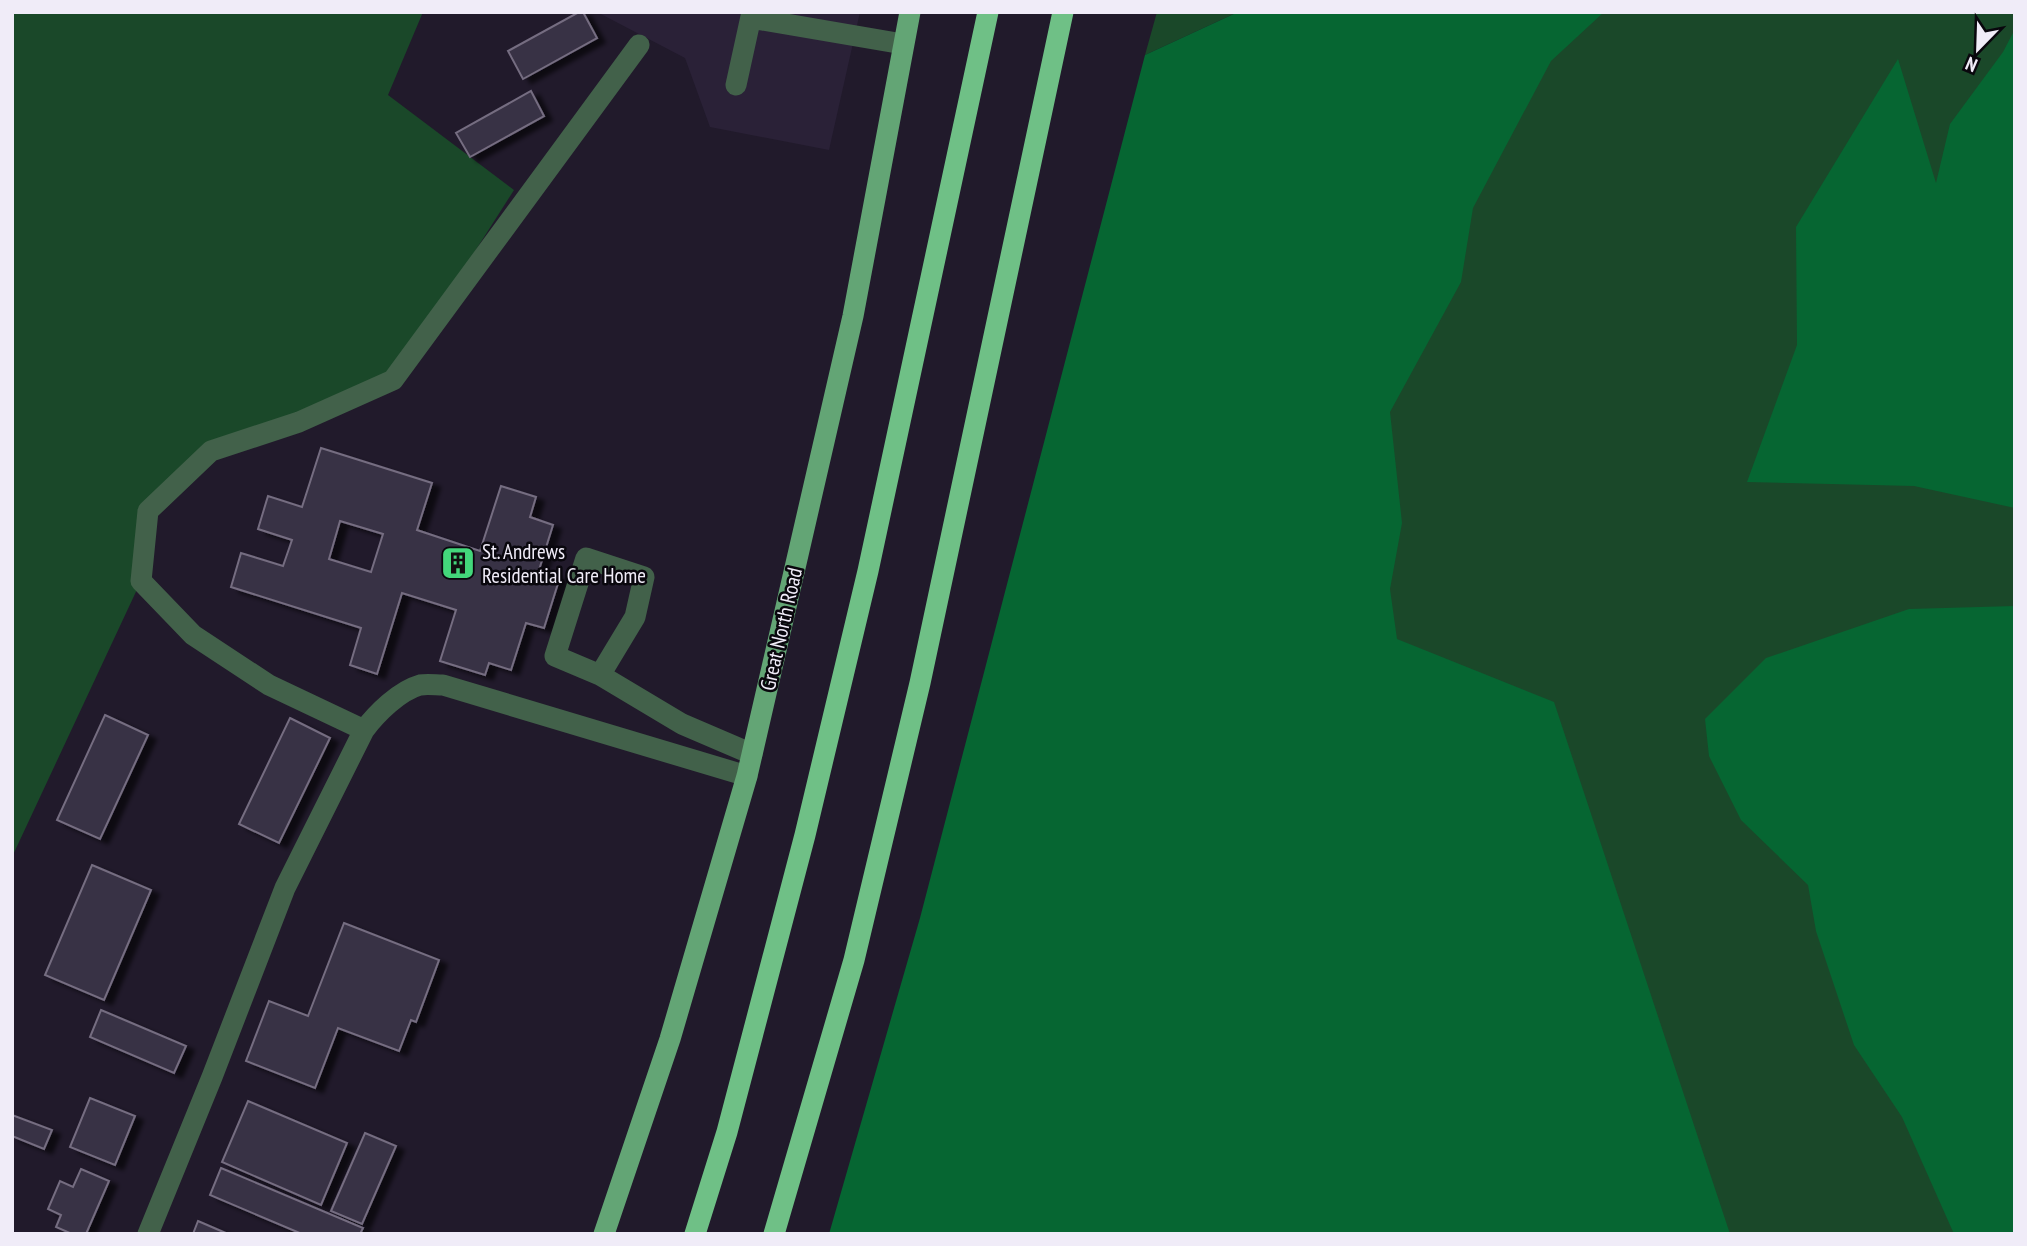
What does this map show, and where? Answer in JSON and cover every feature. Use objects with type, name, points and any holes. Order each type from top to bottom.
[{"type":"highway","points":[[695,1234],[727,1132],[805,835],[862,597],[988,12]]},
{"type":"highway","points":[[775,1234],[867,908],[920,683],[1063,12]]},
{"type":"highway","points":[[1055,52],[1076,12]]},
{"type":"main road","name":"Great North Road","points":[[604,1234],[670,1039],[747,776],[853,316],[910,12]]},
{"type":"lane","points":[[736,85],[751,15],[903,44]]},
{"type":"lane","points":[[364,730],[270,685],[193,635],[141,580],[148,511],[211,451],[299,422],[393,380],[639,44]]},
{"type":"lane","points":[[600,675],[635,617],[644,577],[586,558],[555,656],[600,675],[682,724],[752,754]]},
{"type":"lane","points":[[148,1234],[285,888],[364,730],[380,710],[421,685],[443,685],[747,776]]},
{"type":"shaded area","points":[[597,12],[860,12],[829,150],[710,127],[685,58]]},
{"type":"green space","points":[[12,12],[423,12],[388,95],[514,190],[393,380],[211,451],[148,511],[141,581],[12,857]]},
{"type":"green space","points":[[1157,12],[1238,12],[1145,55]]},
{"type":"green space","points":[[1238,12],[1604,12],[1551,61],[1473,208],[1461,282],[1390,412],[1402,523],[1390,589],[1397,639],[1554,702],[1730,1234],[829,1234],[920,918],[1145,55]]},
{"type":"green space","points":[[1529,12],[2015,12],[2015,1234],[1401,1234],[1297,485]]},
{"type":"green space","points":[[2015,29],[2015,508],[1914,486],[1747,482],[1797,345],[1796,227],[1898,59],[1936,183],[1950,124],[2003,52]]},
{"type":"green space","points":[[2015,606],[2015,1234],[1954,1234],[1902,1117],[1854,1045],[1816,931],[1808,885],[1741,820],[1709,756],[1705,719],[1766,658],[1909,609]]},
{"type":"building","points":[[583,12],[597,38],[523,79],[508,51]]},
{"type":"building","points":[[531,91],[544,116],[470,157],[456,133]]},
{"type":"building","name":"St. Andrews Residential Care Home","points":[[321,448],[432,483],[417,530],[480,551],[501,486],[536,497],[530,517],[553,525],[539,570],[560,577],[544,628],[526,623],[511,670],[489,663],[485,675],[440,661],[456,610],[402,593],[377,674],[350,665],[361,628],[231,587],[241,553],[283,566],[292,540],[258,529],[268,496],[302,507]],"holes":[[[340,521],[383,534],[371,572],[329,559]]]},
{"type":"building","points":[[105,715],[148,735],[100,839],[57,820]]},
{"type":"building","points":[[290,718],[330,738],[279,843],[239,824]]},
{"type":"building","points":[[92,865],[151,890],[104,1000],[45,975]]},
{"type":"building","points":[[344,923],[439,960],[416,1022],[411,1020],[399,1051],[338,1028],[315,1088],[246,1061],[269,1001],[308,1016]]},
{"type":"building","points":[[101,1010],[186,1046],[174,1073],[90,1037]]},
{"type":"building","points":[[90,1098],[135,1116],[115,1165],[70,1147]]},
{"type":"building","points":[[248,1101],[347,1143],[321,1205],[222,1162]]},
{"type":"building","points":[[12,1115],[52,1130],[44,1149],[12,1136]]},
{"type":"building","points":[[365,1133],[396,1146],[362,1224],[331,1211]]},
{"type":"building","points":[[221,1168],[363,1228],[360,1234],[302,1234],[210,1195]]},
{"type":"building","points":[[81,1169],[109,1181],[86,1234],[72,1234],[56,1227],[61,1215],[48,1209],[60,1181],[73,1187]]},
{"type":"building","points":[[198,1221],[228,1234],[193,1234]]},
{"type":"place","name":"St. Andrews Residential Care Home","points":[[458,563]]}]
